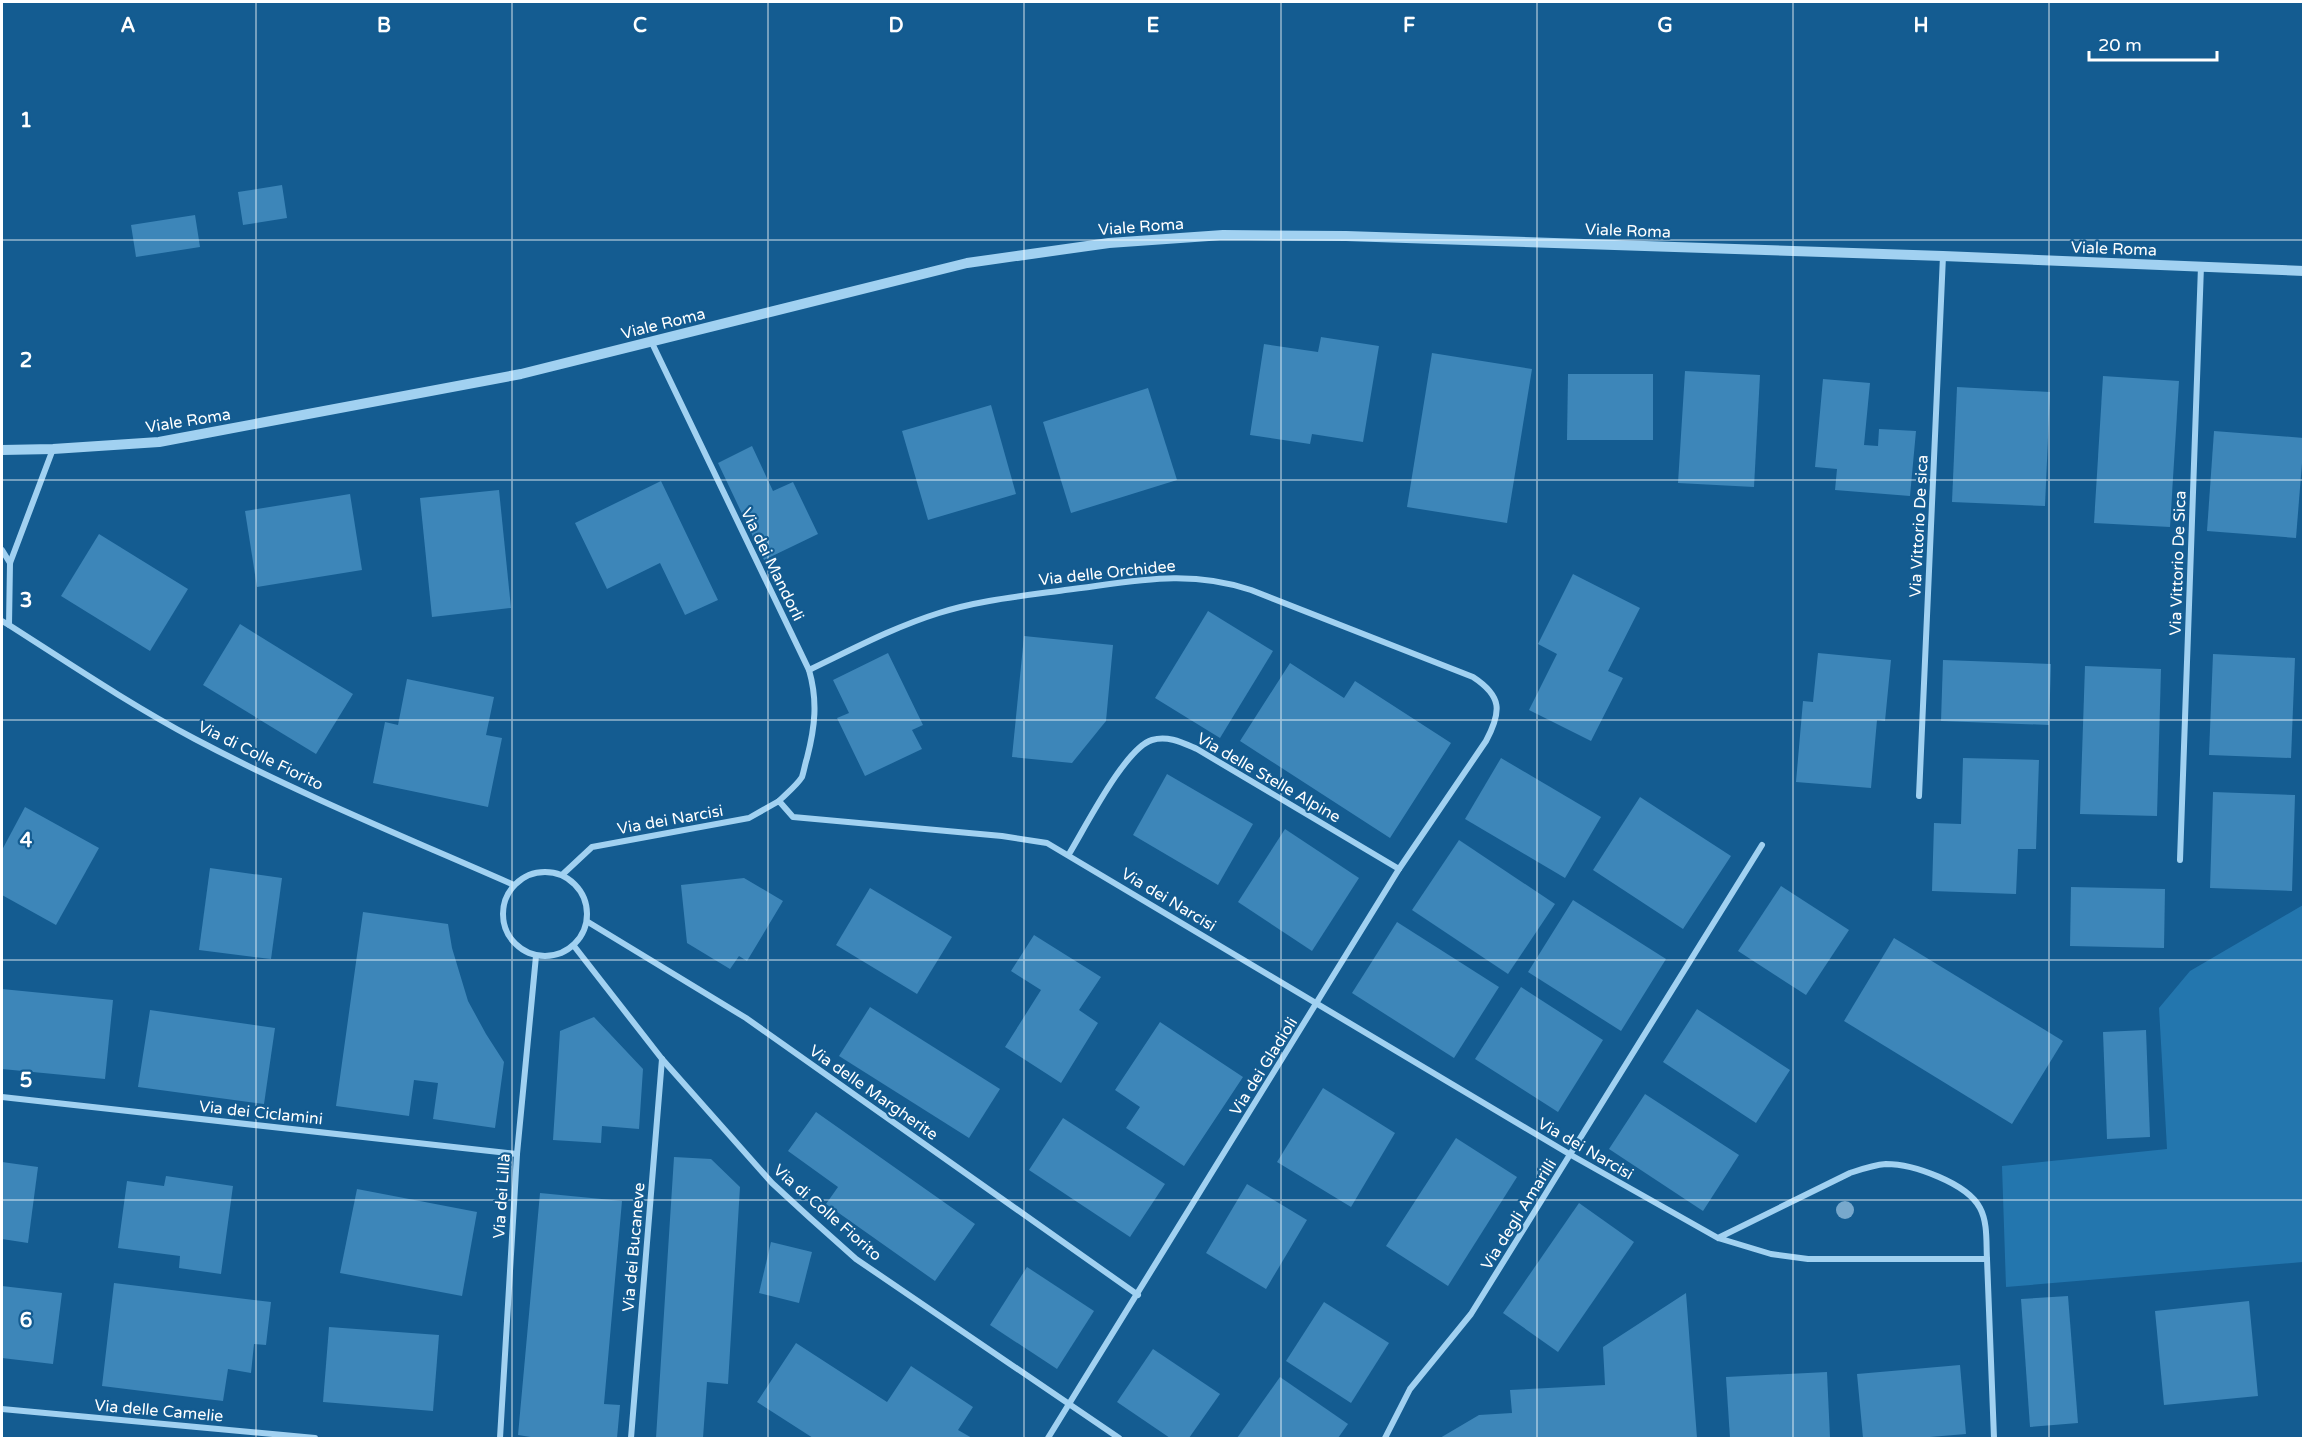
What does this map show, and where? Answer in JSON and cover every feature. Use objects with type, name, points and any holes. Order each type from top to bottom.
[{"type":"street","name":"Viale Roma","points":[[2,450],[159,442],[521,374],[967,263],[1109,243],[1286,234],[1943,256],[2304,271]]},
{"type":"street","name":"Via Vittorio De sica","points":[[1919,796],[1943,256]]},
{"type":"street","name":"Via Vittorio De Sica","points":[[2180,860],[2201,266]]},
{"type":"street","name":"Via dei Mandorli","points":[[651,341],[809,670],[816,702],[813,736],[801,777],[779,801]]},
{"type":"street","points":[[9,625],[10,563],[53,449]]},
{"type":"street","points":[[2,550],[10,563]]},
{"type":"street","name":"Via delle Orchidee","points":[[809,670],[940,612],[1029,595],[1164,578],[1195,578],[1218,580],[1251,590],[1473,677],[1495,696],[1498,706]]},
{"type":"street","name":"Via di Colle Fiorito","points":[[2,621],[135,705],[195,739],[275,780],[514,885]]},
{"type":"street","name":"Via dei Gladioli","points":[[1048,1438],[1399,869],[1486,741],[1494,724],[1498,706]]},
{"type":"street","name":"Via delle Stelle Alpine","points":[[1069,854],[1127,760],[1151,740],[1163,738],[1197,749],[1399,869]]},
{"type":"street","name":"Via dei Narcisi","points":[[561,875],[592,847],[749,818],[779,801],[793,817],[1002,836],[1047,843],[1069,854],[1571,1155],[1718,1238],[1771,1254],[1808,1259],[1987,1259]]},
{"type":"street","name":"Via degli Amarilli","points":[[1386,1438],[1410,1389],[1471,1314],[1762,845]]},
{"type":"street","points":[[549,872],[561,875],[573,882],[583,894],[588,907],[588,922],[583,935],[573,946],[556,955],[536,956],[524,952],[514,944],[503,921],[503,908],[507,896],[514,885],[524,877],[549,872]]},
{"type":"street","name":"Via delle Margherite","points":[[588,922],[746,1018],[1138,1295]]},
{"type":"street","name":"Via di Colle Fiorito","points":[[573,946],[662,1059],[772,1183],[856,1259],[1119,1438]]},
{"type":"street","name":"Via dei Lillà","points":[[500,1438],[517,1154],[536,956]]},
{"type":"street","name":"Via dei Bucaneve","points":[[631,1438],[662,1059]]},
{"type":"street","name":"Via dei Ciclamini","points":[[2,1097],[517,1154]]},
{"type":"street","points":[[1718,1238],[1850,1173],[1872,1166],[1899,1165],[1922,1171],[1953,1184],[1970,1196],[1981,1210],[1984,1220],[1994,1438]]},
{"type":"street","name":"Via delle Camelie","points":[[2,1409],[315,1438]]},
{"type":"shaded area","points":[[2303,905],[2303,1262],[2006,1287],[2002,1166],[2167,1149],[2159,1008],[2190,971]]},
{"type":"building","points":[[282,185],[287,218],[243,225],[238,192]]},
{"type":"building","points":[[195,215],[200,247],[136,257],[131,225]]},
{"type":"building","points":[[1321,337],[1379,346],[1363,442],[1312,434],[1310,444],[1250,435],[1264,344],[1318,352]]},
{"type":"building","points":[[1432,353],[1532,369],[1507,523],[1407,507]]},
{"type":"building","points":[[1685,371],[1760,375],[1754,487],[1678,483]]},
{"type":"building","points":[[1568,374],[1653,374],[1653,440],[1567,440]]},
{"type":"building","points":[[2103,376],[2179,381],[2170,527],[2094,523]]},
{"type":"building","points":[[1823,379],[1870,383],[1864,445],[1878,446],[1879,429],[1916,431],[1910,496],[1835,490],[1837,469],[1815,467]]},
{"type":"building","points":[[1957,387],[2050,392],[2045,506],[1952,502]]},
{"type":"building","points":[[1148,388],[1177,480],[1071,513],[1043,422]]},
{"type":"building","points":[[991,405],[1016,494],[928,520],[902,431]]},
{"type":"building","points":[[2214,431],[2304,438],[2296,538],[2207,531]]},
{"type":"building","points":[[752,446],[773,491],[793,482],[818,534],[764,560],[718,463]]},
{"type":"building","points":[[661,481],[718,600],[685,615],[660,563],[607,589],[575,523]]},
{"type":"building","points":[[499,490],[511,608],[432,617],[420,498]]},
{"type":"building","points":[[350,494],[362,570],[257,587],[245,511]]},
{"type":"building","points":[[99,534],[188,589],[150,651],[61,596]]},
{"type":"building","points":[[1573,574],[1640,608],[1608,671],[1623,678],[1591,741],[1529,710],[1557,654],[1538,644]]},
{"type":"building","points":[[1208,611],[1273,651],[1220,738],[1155,698]]},
{"type":"building","points":[[240,624],[353,694],[316,754],[203,685]]},
{"type":"building","points":[[1024,636],[1113,645],[1106,721],[1072,763],[1012,757]]},
{"type":"building","points":[[888,653],[923,725],[912,730],[922,749],[865,776],[837,718],[849,713],[833,680]]},
{"type":"building","points":[[1818,653],[1891,660],[1885,721],[1877,720],[1871,788],[1796,782],[1803,701],[1813,702]]},
{"type":"building","points":[[2213,654],[2295,658],[2291,758],[2209,755]]},
{"type":"building","points":[[1943,660],[2051,664],[2049,725],[1941,721]]},
{"type":"building","points":[[1290,663],[1344,698],[1355,681],[1451,743],[1390,838],[1240,741]]},
{"type":"building","points":[[2085,666],[2161,669],[2157,816],[2080,814]]},
{"type":"building","points":[[407,679],[494,697],[486,735],[502,738],[488,807],[373,783],[385,722],[398,725]]},
{"type":"building","points":[[1501,758],[1601,817],[1565,878],[1465,819]]},
{"type":"building","points":[[1963,758],[2039,760],[2036,849],[2018,849],[2016,894],[1932,891],[1934,823],[1961,824]]},
{"type":"building","points":[[1167,774],[1253,824],[1218,885],[1133,835]]},
{"type":"building","points":[[2213,792],[2295,795],[2292,891],[2210,888]]},
{"type":"building","points":[[1640,797],[1731,856],[1683,929],[1593,870]]},
{"type":"building","points":[[25,807],[99,848],[56,925],[2,895],[2,850]]},
{"type":"building","points":[[1285,829],[1359,878],[1312,951],[1238,902]]},
{"type":"building","points":[[1459,840],[1555,904],[1508,974],[1412,910]]},
{"type":"building","points":[[210,868],[282,878],[271,959],[199,950]]},
{"type":"building","points":[[744,878],[783,901],[747,961],[739,956],[730,969],[687,943],[681,885]]},
{"type":"building","points":[[1781,886],[1849,930],[1806,995],[1738,951]]},
{"type":"building","points":[[2071,887],[2165,889],[2164,948],[2070,946]]},
{"type":"building","points":[[870,888],[952,937],[917,994],[836,945]]},
{"type":"building","points":[[1573,900],[1666,959],[1621,1031],[1528,972]]},
{"type":"building","points":[[363,912],[448,924],[452,948],[468,1001],[504,1062],[495,1128],[433,1119],[438,1083],[414,1080],[409,1116],[336,1106]]},
{"type":"building","points":[[1397,922],[1499,987],[1454,1058],[1352,993]]},
{"type":"building","points":[[1034,935],[1101,977],[1079,1010],[1098,1023],[1061,1083],[1005,1047],[1041,990],[1011,971]]},
{"type":"building","points":[[1894,938],[2063,1041],[2012,1124],[1844,1021]]},
{"type":"building","points":[[1521,987],[1603,1040],[1558,1112],[1475,1059]]},
{"type":"building","points":[[2,989],[113,1000],[105,1079],[2,1069]]},
{"type":"building","points":[[870,1007],[1000,1089],[969,1138],[839,1056]]},
{"type":"building","points":[[1697,1009],[1790,1070],[1756,1123],[1663,1062]]},
{"type":"building","points":[[150,1010],[275,1028],[264,1104],[138,1087]]},
{"type":"building","points":[[594,1017],[643,1069],[639,1129],[602,1126],[601,1143],[553,1140],[560,1031]]},
{"type":"building","points":[[1160,1022],[1243,1077],[1184,1166],[1126,1128],[1140,1107],[1115,1090]]},
{"type":"building","points":[[2146,1030],[2150,1137],[2107,1139],[2103,1032]]},
{"type":"building","points":[[1323,1088],[1395,1133],[1351,1207],[1277,1162]]},
{"type":"building","points":[[1645,1094],[1739,1155],[1703,1211],[1609,1149]]},
{"type":"building","points":[[816,1112],[975,1224],[935,1281],[826,1204],[838,1187],[788,1151]]},
{"type":"building","points":[[1063,1118],[1165,1184],[1130,1237],[1029,1170]]},
{"type":"building","points":[[1456,1138],[1517,1177],[1448,1286],[1386,1246]]},
{"type":"building","points":[[674,1157],[711,1159],[740,1187],[728,1384],[707,1382],[703,1438],[656,1438]]},
{"type":"building","points":[[2,1162],[38,1167],[28,1243],[2,1239]]},
{"type":"building","points":[[166,1176],[233,1186],[221,1274],[179,1268],[180,1256],[118,1248],[127,1181],[164,1186]]},
{"type":"building","points":[[1247,1184],[1307,1220],[1266,1289],[1206,1253]]},
{"type":"building","points":[[357,1189],[477,1212],[462,1296],[340,1273]]},
{"type":"building","points":[[540,1193],[622,1201],[604,1404],[620,1405],[617,1438],[537,1438],[518,1435]]},
{"type":"building","points":[[1579,1203],[1634,1242],[1558,1352],[1503,1313]]},
{"type":"building","points":[[771,1242],[812,1252],[799,1303],[759,1293]]},
{"type":"building","points":[[1027,1267],[1094,1311],[1057,1369],[990,1325]]},
{"type":"building","points":[[114,1283],[271,1302],[266,1345],[254,1344],[251,1373],[228,1369],[223,1401],[102,1386]]},
{"type":"building","points":[[2,1286],[62,1293],[53,1364],[2,1358]]},
{"type":"building","points":[[1686,1293],[1697,1438],[1440,1438],[1479,1415],[1512,1413],[1510,1390],[1605,1385],[1603,1347]]},
{"type":"building","points":[[2068,1296],[2078,1423],[2030,1427],[2021,1299]]},
{"type":"building","points":[[2249,1301],[2258,1396],[2164,1405],[2155,1311]]},
{"type":"building","points":[[1324,1302],[1389,1343],[1351,1403],[1286,1361]]},
{"type":"building","points":[[329,1327],[439,1335],[433,1411],[323,1402]]},
{"type":"building","points":[[796,1343],[887,1402],[911,1366],[973,1407],[958,1430],[972,1438],[813,1438],[757,1402]]},
{"type":"building","points":[[1153,1349],[1220,1394],[1189,1438],[1170,1438],[1117,1402]]},
{"type":"building","points":[[1960,1365],[1966,1434],[1918,1438],[1863,1438],[1857,1374]]},
{"type":"building","points":[[1827,1372],[1830,1438],[1730,1438],[1726,1377]]},
{"type":"building","points":[[1280,1377],[1348,1424],[1338,1438],[1237,1438]]}]
